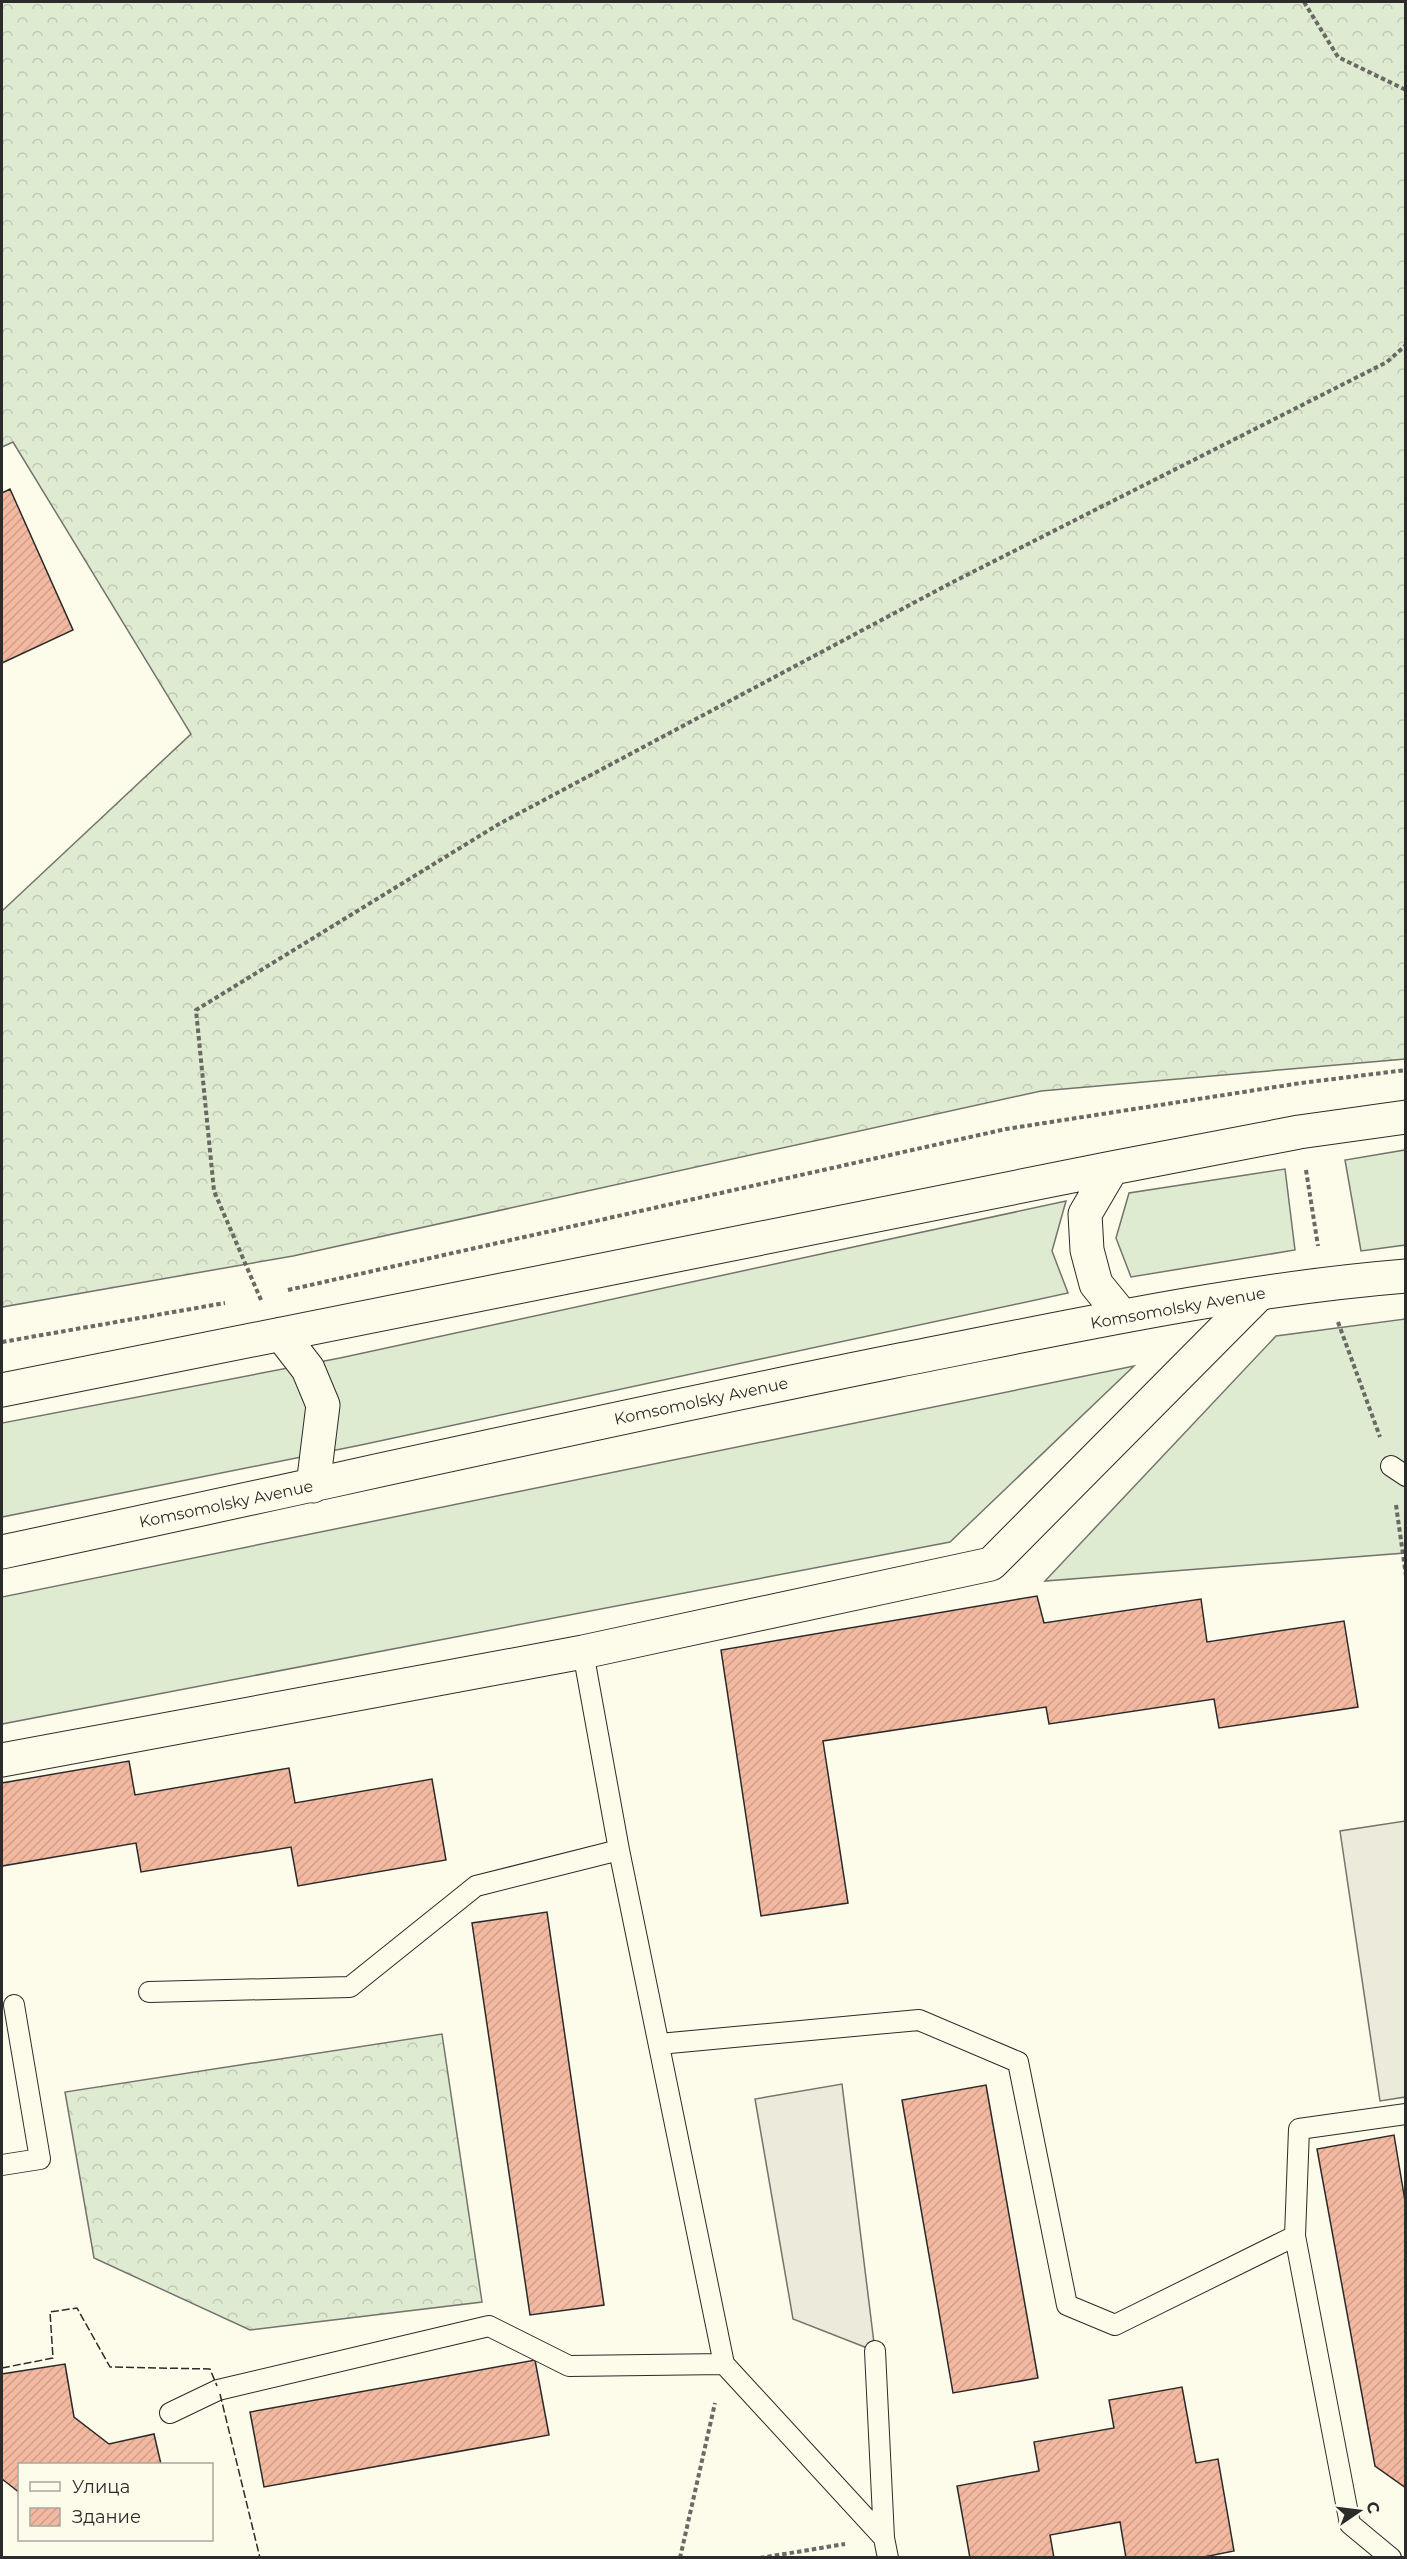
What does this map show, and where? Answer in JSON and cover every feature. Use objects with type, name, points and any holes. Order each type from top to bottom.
[{"type":"main road","points":[[2,1390],[1112,1168],[1299,1132],[1406,1117]]},
{"type":"main road","points":[[1112,1168],[1085,1214],[1087,1250],[1096,1284],[1122,1316]]},
{"type":"main road","name":"Komsomolsky Avenue","points":[[2,1552],[726,1395],[1122,1316],[1258,1295],[1324,1282],[1406,1276]]},
{"type":"main road","points":[[2,1760],[584,1652],[991,1564],[1258,1295]]},
{"type":"main road","points":[[281,1334],[308,1369],[323,1405],[313,1486]]},
{"type":"lane","points":[[584,1652],[619,1850],[724,2364],[886,2548]]},
{"type":"lane","points":[[149,1992],[350,1987],[476,1886],[619,1850]]},
{"type":"lane","points":[[2,2165],[40,2159],[14,2005]]},
{"type":"lane","points":[[659,2044],[919,2020],[1018,2062],[1067,2305],[1115,2325],[1295,2236]]},
{"type":"lane","points":[[1391,2558],[1350,2524],[1295,2236],[1299,2129],[1406,2114]]},
{"type":"lane","points":[[170,2413],[218,2390],[489,2326],[569,2366],[724,2364]]},
{"type":"lane","points":[[875,2351],[886,2548]]},
{"type":"path","points":[[1304,2],[1338,57],[1406,90]]},
{"type":"path","points":[[281,1334],[259,1297],[214,1191],[196,1010],[499,824],[949,584],[1387,362],[1406,345]]},
{"type":"path","points":[[282,1292],[1006,1129],[1301,1083],[1406,1070]]},
{"type":"path","points":[[1301,1083],[1299,1132],[1324,1282],[1398,1471],[1406,1576]]},
{"type":"path","points":[[259,1297],[271,1294]]},
{"type":"path","points":[[2,1342],[236,1301]]},
{"type":"path","points":[[680,2558],[724,2364]]},
{"type":"path","points":[[760,2558],[886,2548]]},
{"type":"green space","points":[[2,2],[1405,2],[1405,1059],[1041,1091],[293,1256],[2,1307],[2,911],[191,734],[13,442],[2,447]]},
{"type":"green space","points":[[1405,1150],[1405,1245],[1361,1251],[1345,1160]]},
{"type":"green space","points":[[1285,1169],[1295,1250],[1131,1277],[1116,1238],[1129,1193]]},
{"type":"green space","points":[[1066,1201],[1052,1251],[1068,1293],[361,1445],[2,1517],[2,1423],[340,1358]]},
{"type":"green space","points":[[1405,1319],[1405,1553],[1045,1581],[1276,1336]]},
{"type":"green space","points":[[1134,1366],[950,1542],[2,1724],[2,1597]]},
{"type":"green space","points":[[442,2034],[482,2302],[250,2330],[94,2258],[65,2092]]},
{"type":"shaded area","points":[[1405,1821],[1405,2097],[1380,2101],[1340,1831]]},
{"type":"shaded area","points":[[842,2084],[875,2351],[793,2319],[755,2099]]},
{"type":"building","points":[[10,489],[73,630],[2,663],[2,493]]},
{"type":"building","points":[[1037,1596],[1044,1623],[1201,1599],[1207,1642],[1344,1621],[1358,1707],[1219,1728],[1214,1699],[1049,1724],[1046,1707],[823,1741],[848,1903],[761,1916],[721,1650]]},
{"type":"building","points":[[129,1761],[135,1795],[289,1768],[295,1803],[432,1779],[446,1860],[298,1886],[291,1847],[141,1872],[136,1843],[2,1866],[2,1783]]},
{"type":"building","points":[[547,1912],[604,2305],[530,2315],[472,1923]]},
{"type":"building","points":[[986,2085],[1038,2378],[953,2393],[902,2100]]},
{"type":"building","points":[[1394,2135],[1406,2207],[1406,2488],[1375,2466],[1317,2149]]},
{"type":"building","points":[[535,2360],[549,2435],[264,2487],[250,2412]]},
{"type":"building","points":[[65,2364],[74,2417],[109,2444],[154,2434],[161,2463],[18,2463],[18,2491],[2,2479],[2,2374]]},
{"type":"building","points":[[1182,2387],[1196,2463],[1218,2459],[1234,2551],[1199,2558],[1126,2558],[1120,2522],[1050,2535],[1054,2558],[970,2558],[957,2486],[1039,2471],[1034,2442],[1114,2428],[1109,2400]]},
{"type":"fence","points":[[2,2368],[53,2358],[50,2312],[77,2308],[110,2367],[210,2369],[217,2386]]},
{"type":"fence","points":[[220,2394],[260,2558]]}]
